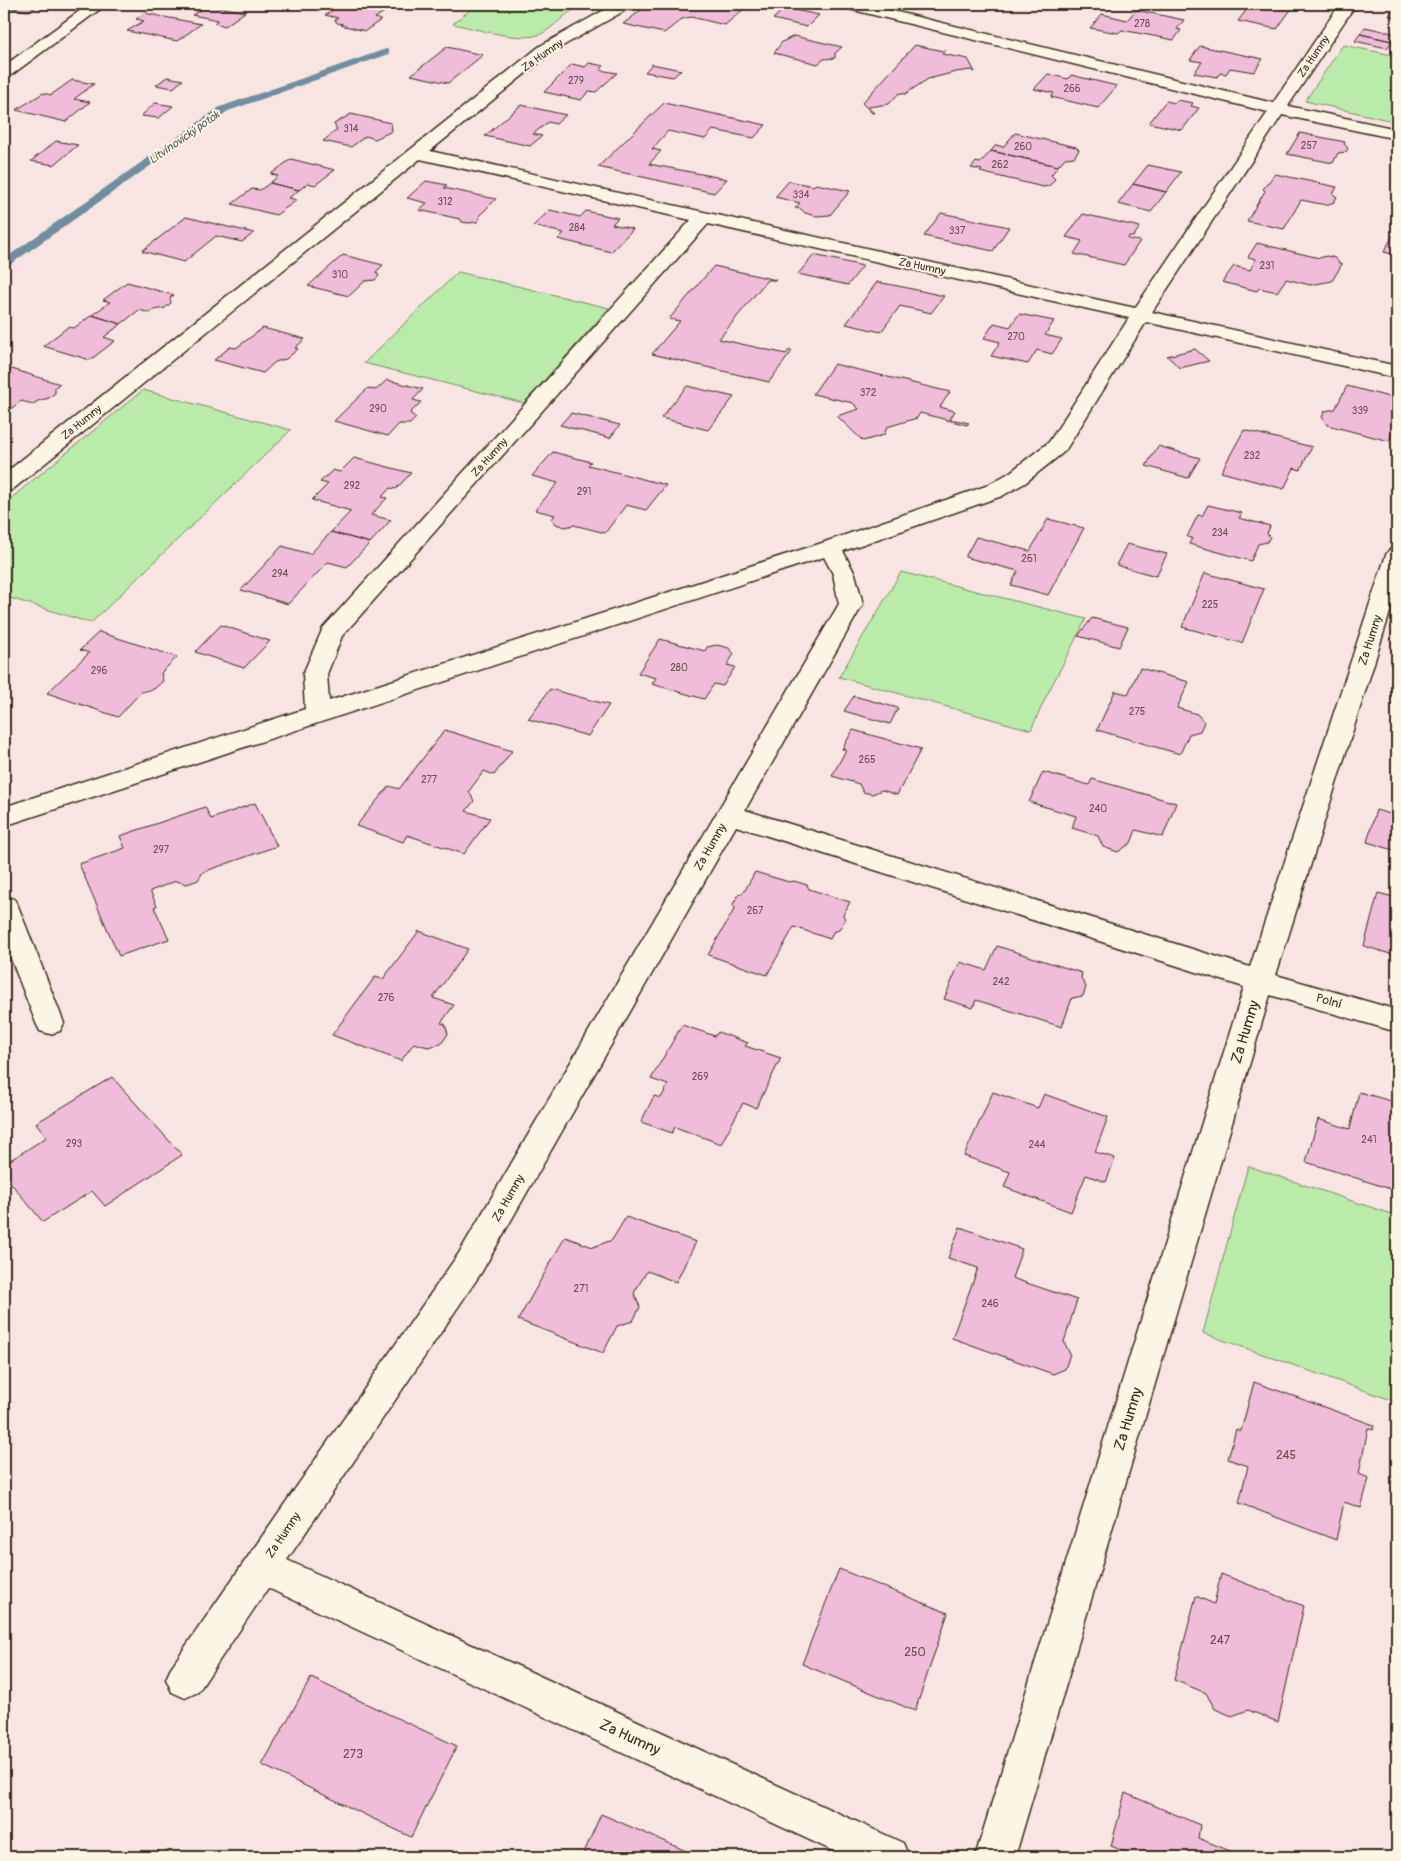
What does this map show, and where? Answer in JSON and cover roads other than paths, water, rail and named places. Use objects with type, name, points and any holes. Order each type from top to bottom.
[{"type":"street","points":[[4,73],[99,4]]},
{"type":"street","name":"Za Humny","points":[[4,485],[546,50],[626,4]]},
{"type":"street","points":[[846,4],[1277,109],[1397,134]]},
{"type":"street","name":"Za Humny","points":[[4,817],[112,780],[830,548],[994,492],[1037,463],[1057,446],[1141,314],[1348,4]]},
{"type":"street","name":"Za Humny","points":[[416,154],[1397,372]]},
{"type":"street","name":"Za Humny","points":[[318,714],[315,674],[331,633],[704,218]]},
{"type":"street","name":"Za Humny","points":[[185,1679],[470,1263],[851,604],[844,574],[830,548]]},
{"type":"street","name":"Za Humny","points":[[995,1857],[1260,981],[1397,555]]},
{"type":"street","name":"Za Humny","points":[[729,814],[1260,981]]},
{"type":"street","points":[[4,906],[50,1023]]},
{"type":"street","name":"Polní","points":[[1260,981],[1397,1021]]},
{"type":"street","name":"Za Humny","points":[[262,1567],[889,1857]]},
{"type":"waterway","name":"Litvínovický potok","points":[[4,264],[224,109],[386,52]]}]
